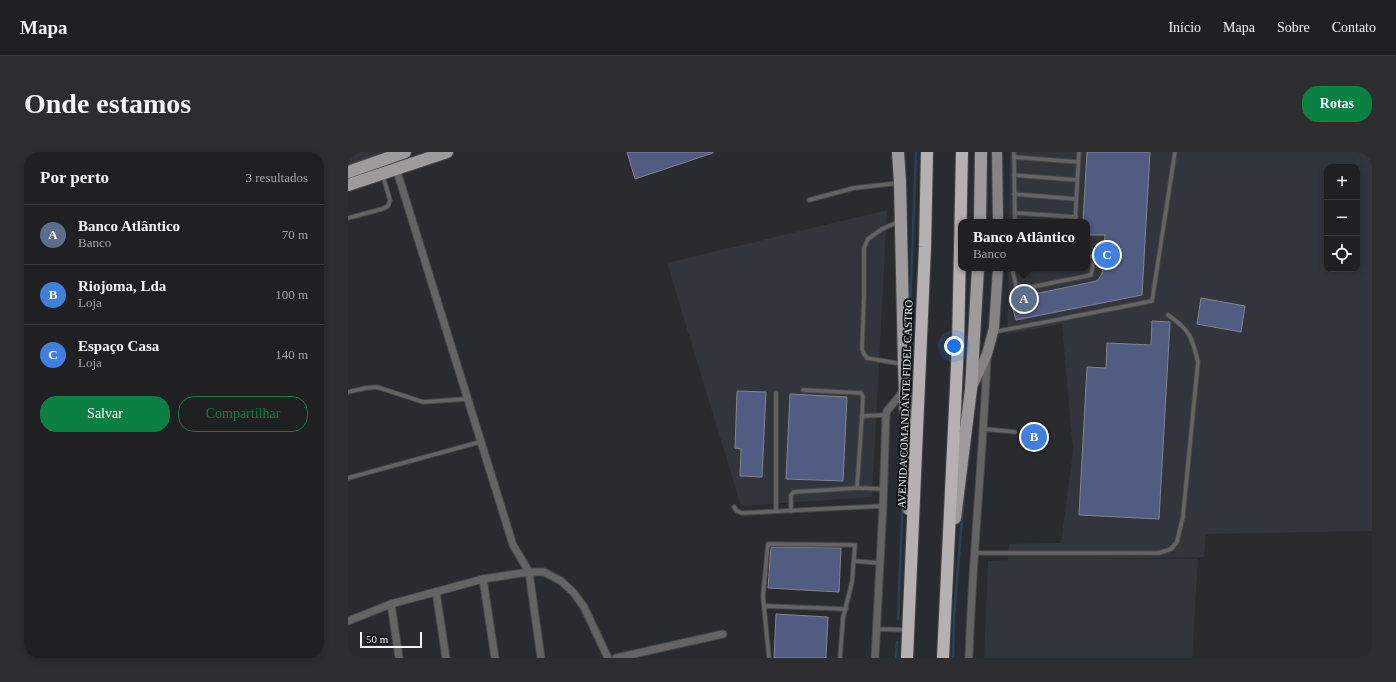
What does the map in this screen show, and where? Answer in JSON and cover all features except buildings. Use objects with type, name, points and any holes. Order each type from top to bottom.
[{"type":"highway","name":"AVENIDA COMANDANTE FIDEL CASTRO","points":[[907,658],[928,152]]},
{"type":"highway","points":[[961,219],[962,152]]},
{"type":"highway","points":[[944,658],[958,345],[960,271]]},
{"type":"main road","points":[[348,172],[405,152]]},
{"type":"main road","points":[[348,185],[447,152]]},
{"type":"main road","points":[[898,152],[911,585]]},
{"type":"main road","points":[[980,219],[988,165],[981,152]]},
{"type":"main road","points":[[947,585],[971,389],[978,271]]},
{"type":"street","points":[[997,152],[988,165],[997,219]]},
{"type":"street","points":[[396,168],[512,545],[529,572],[541,658]]},
{"type":"street","points":[[971,389],[987,354],[993,332],[997,303],[998,271]]},
{"type":"street","points":[[969,658],[974,553],[984,429],[987,354]]},
{"type":"street","points":[[875,658],[886,415],[887,411],[905,389]]},
{"type":"street","points":[[348,622],[391,604],[484,579],[529,572],[544,572],[561,581],[573,592],[584,607],[608,658]]},
{"type":"street","points":[[484,579],[495,658]]},
{"type":"street","points":[[436,592],[446,658]]},
{"type":"street","points":[[391,604],[398,658]]},
{"type":"street","points":[[616,658],[723,634]]},
{"type":"lane","points":[[1014,152],[1015,219]]},
{"type":"lane","points":[[1075,219],[1079,152]]},
{"type":"lane","points":[[993,332],[1152,301],[1175,152]]},
{"type":"lane","points":[[1014,157],[1078,162]]},
{"type":"lane","points":[[348,218],[388,206],[390,200],[382,173]]},
{"type":"lane","points":[[1014,175],[1077,180]]},
{"type":"lane","points":[[810,200],[854,188],[900,182]]},
{"type":"lane","points":[[1014,194],[1076,199]]},
{"type":"lane","points":[[1015,213],[1066,219]]},
{"type":"lane","points":[[901,221],[878,232],[868,239],[864,248],[862,349],[867,358],[904,364]]},
{"type":"lane","points":[[1013,271],[1017,290],[1091,275],[1095,256],[1090,256]]},
{"type":"lane","points":[[974,553],[1159,553],[1171,549],[1177,542],[1183,516],[1198,362],[1194,343],[1187,330],[1181,324],[1168,316]]},
{"type":"lane","points":[[348,392],[366,388],[377,388],[423,402],[466,399]]},
{"type":"lane","points":[[803,390],[861,393],[863,397],[857,488]]},
{"type":"lane","points":[[776,393],[776,511]]},
{"type":"lane","points":[[862,416],[886,415]]},
{"type":"lane","points":[[984,429],[1015,432]]},
{"type":"lane","points":[[348,478],[480,442]]},
{"type":"lane","points":[[791,511],[791,495],[794,492],[857,488],[883,489]]},
{"type":"lane","points":[[734,507],[737,511],[742,513],[883,506]]},
{"type":"lane","points":[[769,658],[763,596],[768,544],[855,545],[852,582],[843,618],[840,658]]},
{"type":"lane","points":[[854,561],[880,563]]},
{"type":"lane","points":[[765,606],[846,609]]},
{"type":"lane","points":[[876,629],[908,630]]},
{"type":"shaded area","points":[[348,152],[414,152],[348,174]]},
{"type":"shaded area","points":[[1010,152],[1372,152],[1372,531],[1206,534],[1204,557],[1093,559],[1198,559],[1192,658],[984,658],[988,561],[1008,560],[1009,544],[1061,543],[1073,451],[1062,324],[1007,334],[1009,271],[1090,271],[1090,219],[1009,219]]},
{"type":"shaded area","points":[[887,210],[872,497],[741,506],[667,263]]},
{"type":"waterway","points":[[909,337],[916,152]]},
{"type":"waterway","points":[[898,619],[903,493]]},
{"type":"waterway","points":[[953,658],[954,617],[964,494]]},
{"type":"waterway","points":[[896,658],[897,642]]},
{"type":"place","name":"Espaço Casa","points":[[1107,255]]},
{"type":"place","name":"Banco Atlântico","points":[[1024,299]]},
{"type":"place","name":"Riojoma, Lda","points":[[1034,437]]}]
